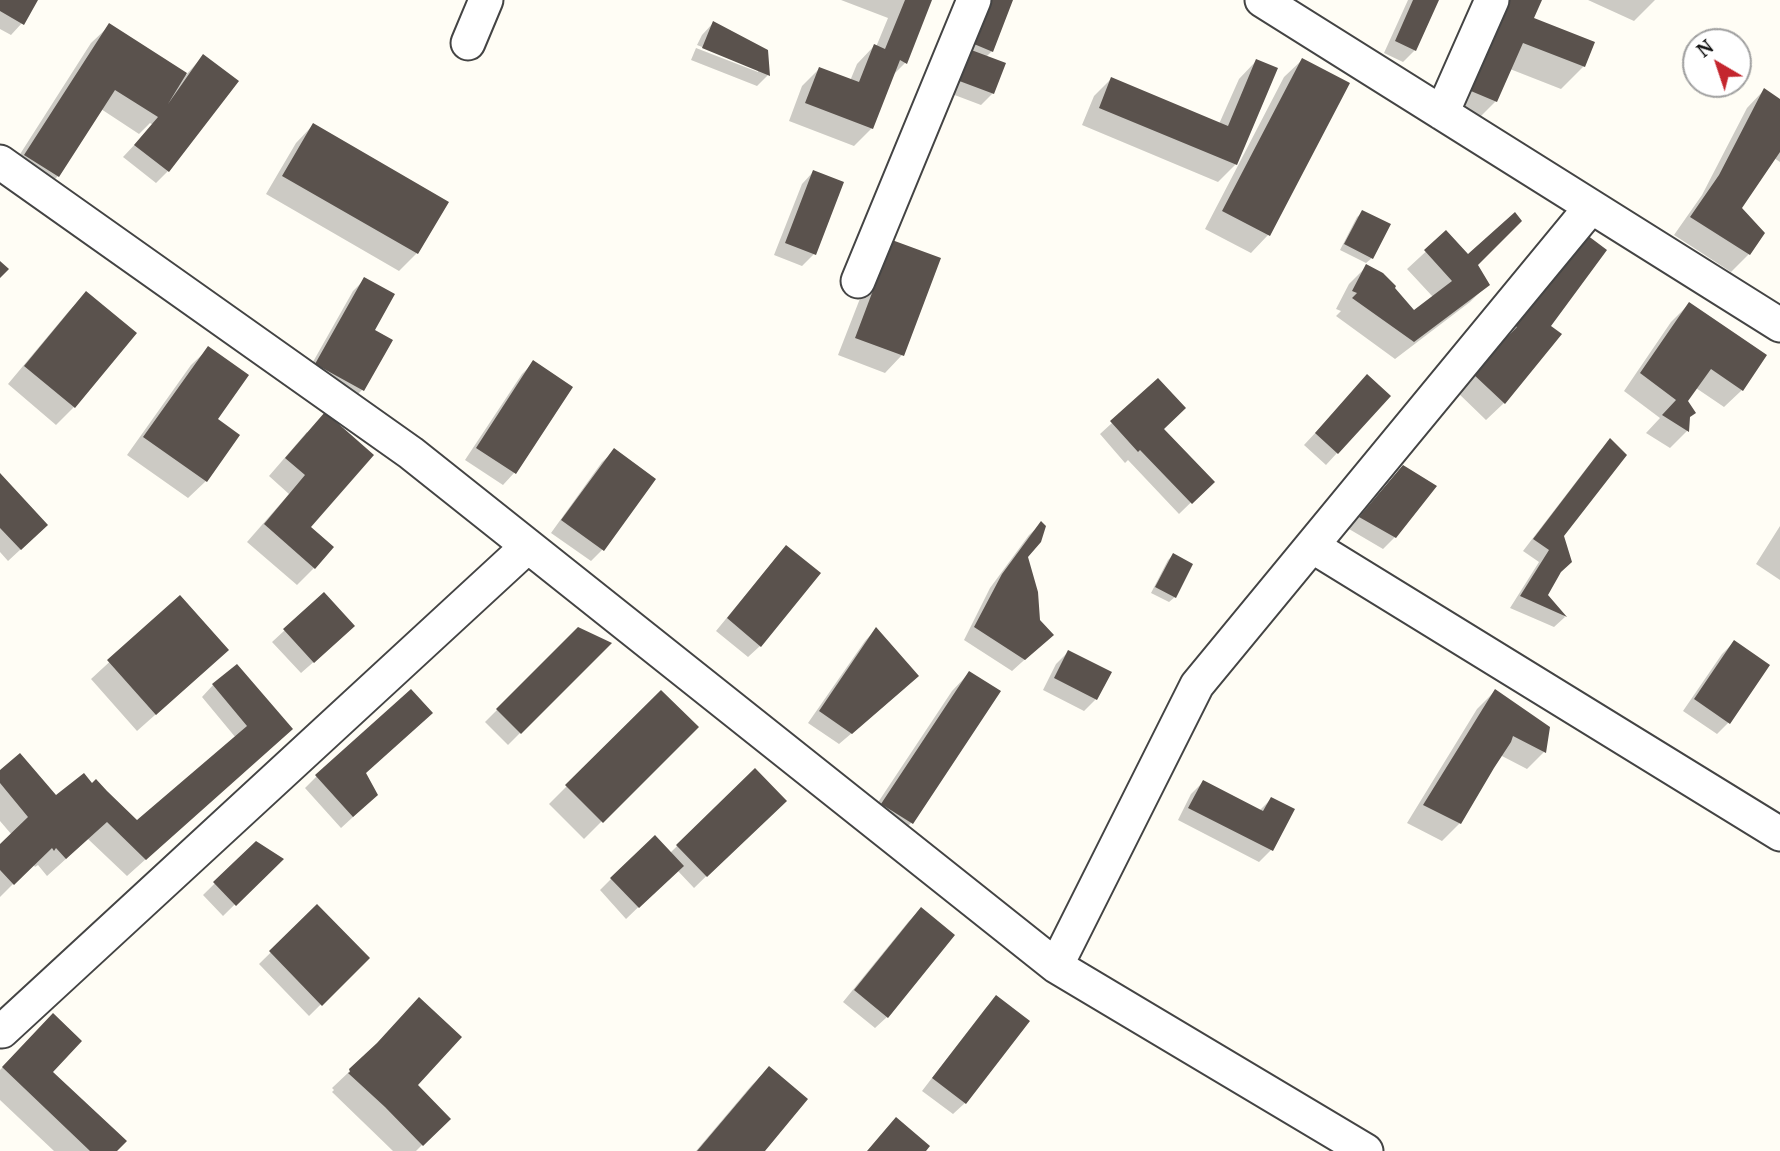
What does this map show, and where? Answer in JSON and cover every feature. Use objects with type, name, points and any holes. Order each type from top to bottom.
[{"type":"street","points":[[468,43],[486,0]]},
{"type":"street","points":[[858,281],[974,0]]},
{"type":"street","points":[[1262,0],[1780,325]]},
{"type":"street","points":[[1442,113],[1492,0]]},
{"type":"street","points":[[0,162],[411,453],[1056,966],[1366,1151]]},
{"type":"street","points":[[1056,966],[1197,685],[1591,207]]},
{"type":"street","points":[[0,1029],[2,1031],[22,1013],[528,546]]},
{"type":"street","points":[[1312,546],[1780,834]]},
{"type":"building","points":[[0,0],[38,0],[24,25],[0,11]]},
{"type":"building","points":[[905,0],[932,0],[907,64],[900,60],[873,129],[805,103],[819,67],[859,82],[874,44],[885,49]]},
{"type":"building","points":[[991,0],[1013,0],[993,52],[974,44]]},
{"type":"building","points":[[1413,0],[1439,0],[1416,51],[1395,41]]},
{"type":"building","points":[[1497,0],[1542,0],[1534,18],[1595,42],[1585,67],[1523,43],[1497,102],[1459,86]]},
{"type":"building","points":[[713,21],[768,50],[770,76],[702,48]]},
{"type":"building","points":[[109,23],[187,73],[168,104],[203,54],[239,81],[169,172],[134,145],[158,117],[115,90],[59,177],[24,155]]},
{"type":"building","points":[[966,48],[1006,63],[994,94],[954,79]]},
{"type":"building","points":[[1302,58],[1350,83],[1270,236],[1222,211]]},
{"type":"building","points":[[1256,59],[1278,68],[1237,165],[1099,108],[1111,77],[1228,126]]},
{"type":"building","points":[[1764,88],[1780,99],[1780,152],[1742,208],[1765,233],[1750,255],[1690,217],[1719,175]]},
{"type":"building","points":[[313,123],[449,202],[418,254],[282,176]]},
{"type":"building","points":[[813,170],[844,182],[816,255],[785,243]]},
{"type":"building","points":[[1362,210],[1391,224],[1373,259],[1344,244]]},
{"type":"building","points":[[1515,212],[1522,221],[1478,265],[1490,285],[1414,342],[1352,298],[1357,293],[1352,291],[1366,264],[1383,273],[1414,310],[1452,281],[1424,250],[1446,230],[1468,254]]},
{"type":"building","points":[[1583,232],[1607,250],[1551,326],[1562,334],[1505,404],[1472,373],[1517,327],[1513,324]]},
{"type":"building","points":[[892,240],[941,258],[904,356],[855,338]]},
{"type":"building","points":[[0,261],[9,269],[0,278]]},
{"type":"building","points":[[364,277],[395,294],[375,330],[393,340],[364,391],[315,364]]},
{"type":"building","points":[[86,291],[137,333],[75,408],[24,366]]},
{"type":"building","points":[[1689,302],[1767,355],[1743,391],[1711,369],[1688,401],[1696,413],[1690,417],[1689,432],[1662,415],[1676,400],[1640,373]]},
{"type":"building","points":[[208,346],[249,375],[218,419],[240,435],[207,482],[143,437]]},
{"type":"building","points":[[533,360],[573,387],[516,474],[476,448]]},
{"type":"building","points":[[1367,374],[1391,396],[1338,454],[1315,433]]},
{"type":"building","points":[[1158,378],[1186,408],[1164,429],[1215,482],[1192,504],[1110,421]]},
{"type":"building","points":[[325,412],[374,455],[311,527],[334,547],[315,569],[264,524],[305,475],[285,458]]},
{"type":"building","points":[[1610,438],[1627,455],[1564,536],[1572,562],[1561,572],[1548,595],[1567,617],[1520,596],[1549,550],[1533,539]]},
{"type":"building","points":[[614,448],[656,479],[604,551],[561,520]]},
{"type":"building","points":[[1403,465],[1437,486],[1396,538],[1359,517]]},
{"type":"building","points":[[0,473],[48,525],[21,550],[0,528]]},
{"type":"building","points":[[1041,521],[1046,526],[1041,542],[1028,557],[1038,592],[1040,620],[1054,635],[1025,660],[974,627],[1002,574]]},
{"type":"building","points":[[786,545],[821,573],[761,647],[727,618]]},
{"type":"building","points":[[1173,553],[1193,564],[1176,598],[1155,587]]},
{"type":"building","points":[[324,592],[355,626],[314,663],[283,629]]},
{"type":"building","points":[[180,595],[229,650],[156,715],[107,660]]},
{"type":"building","points":[[578,627],[612,643],[521,734],[496,709]]},
{"type":"building","points":[[876,627],[919,676],[852,734],[819,711]]},
{"type":"building","points":[[1734,640],[1770,665],[1730,724],[1694,699]]},
{"type":"building","points":[[1068,650],[1112,672],[1097,700],[1054,678]]},
{"type":"building","points":[[237,664],[293,729],[146,860],[107,822],[66,859],[56,848],[54,851],[52,848],[14,885],[0,870],[0,844],[28,817],[0,783],[0,770],[20,753],[56,795],[84,773],[92,783],[96,779],[137,820],[247,726],[212,684]]},
{"type":"building","points":[[969,671],[1001,691],[913,824],[881,804]]},
{"type":"building","points":[[411,689],[433,713],[366,773],[378,795],[353,817],[315,775]]},
{"type":"building","points":[[1495,689],[1550,727],[1546,753],[1513,736],[1461,824],[1423,805]]},
{"type":"building","points":[[661,690],[699,727],[603,823],[565,785]]},
{"type":"building","points":[[755,768],[787,801],[707,877],[676,845]]},
{"type":"building","points":[[1203,780],[1263,811],[1271,797],[1295,809],[1273,851],[1188,808]]},
{"type":"building","points":[[655,835],[684,866],[639,908],[610,878]]},
{"type":"building","points":[[256,841],[284,859],[236,906],[213,882]]},
{"type":"building","points":[[317,904],[370,958],[322,1006],[269,951]]},
{"type":"building","points":[[921,907],[955,935],[888,1018],[854,990]]},
{"type":"building","points":[[996,995],[1030,1021],[966,1104],[932,1078]]},
{"type":"building","points":[[419,997],[462,1037],[418,1085],[451,1119],[423,1146],[348,1073]]},
{"type":"building","points":[[53,1013],[82,1041],[53,1072],[127,1141],[117,1151],[90,1151],[2,1067]]},
{"type":"building","points":[[769,1066],[808,1099],[765,1151],[697,1151]]},
{"type":"building","points":[[896,1117],[930,1146],[926,1151],[867,1151]]}]
